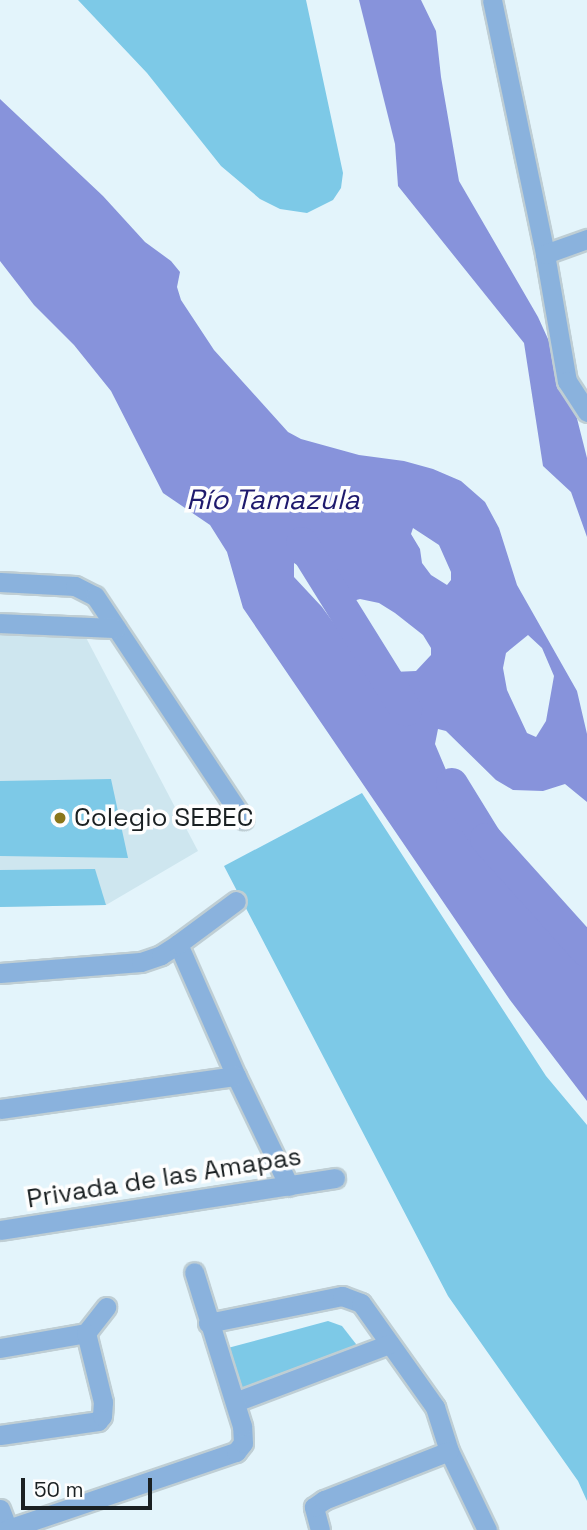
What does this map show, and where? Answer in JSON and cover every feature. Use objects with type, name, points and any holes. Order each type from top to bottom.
[{"type":"street","points":[[492,0],[545,254],[567,381],[587,412]]},
{"type":"street","points":[[545,254],[587,239]]},
{"type":"street","points":[[0,582],[85,590],[95,596],[243,819]]},
{"type":"street","points":[[0,623],[116,628]]},
{"type":"street","points":[[0,973],[141,962],[178,944],[236,901]]},
{"type":"street","points":[[178,944],[236,1076],[289,1185]]},
{"type":"street","points":[[0,1109],[236,1076]]},
{"type":"street","name":"Privada de las Amapas","points":[[0,1230],[335,1178]]},
{"type":"street","points":[[0,1509],[8,1530],[236,1452],[244,1435],[194,1272]]},
{"type":"street","points":[[208,1324],[342,1296],[361,1303],[435,1407],[449,1451],[487,1530]]},
{"type":"street","points":[[0,1348],[86,1333],[106,1307]]},
{"type":"street","points":[[0,1435],[98,1421],[102,1416],[103,1402],[86,1333]]},
{"type":"street","points":[[234,1402],[388,1344]]},
{"type":"street","points":[[320,1530],[314,1507],[324,1500],[449,1451]]},
{"type":"shaded area","points":[[78,0],[306,0],[343,173],[341,188],[333,200],[307,213],[280,209],[260,199],[221,166],[147,73]]},
{"type":"shaded area","name":"Colegio SEBEC","points":[[0,627],[82,630],[198,851],[106,905],[0,907]]},
{"type":"shaded area","name":"Colegio SEBEC","points":[[111,779],[128,858],[0,856],[0,781]]},
{"type":"shaded area","points":[[362,793],[546,1076],[587,1125],[587,1501],[578,1481],[448,1296],[224,866]]},
{"type":"shaded area","name":"Colegio SEBEC","points":[[95,869],[106,905],[0,907],[0,870]]},
{"type":"shaded area","points":[[328,1321],[342,1326],[356,1344],[354,1352],[242,1400],[224,1349]]},
{"type":"water","points":[[359,0],[421,0],[436,31],[459,181],[538,317],[568,383],[587,458],[587,537],[571,492],[543,466],[524,343],[398,186],[395,144]]},
{"type":"water","name":"Río Tamazula","points":[[0,99],[103,196],[145,242],[171,261],[180,272],[177,287],[181,300],[214,350],[288,432],[301,439],[359,455],[404,461],[433,469],[461,481],[485,502],[499,528],[517,585],[577,691],[587,734],[587,802],[565,784],[543,791],[513,790],[496,780],[446,731],[438,729],[435,744],[484,841],[564,943],[574,953],[587,958],[587,1101],[510,1000],[243,608],[227,552],[210,525],[163,493],[111,391],[74,345],[34,305],[0,261]],"holes":[[[413,528],[439,545],[451,572],[451,580],[447,585],[431,575],[422,563],[420,549],[411,534]],[[294,563],[335,588],[346,603],[360,599],[379,603],[423,635],[431,648],[431,655],[416,671],[370,673],[322,607],[294,577]],[[528,635],[542,648],[554,676],[546,721],[536,737],[527,733],[507,690],[503,668],[506,653]]]},
{"type":"waterway","name":"Río Tamazula","points":[[302,543],[406,710]]},
{"type":"waterway","name":"Río Tamazula","points":[[452,784],[486,839],[587,951]]},
{"type":"place","name":"Colegio SEBEC","points":[[60,818]]}]
